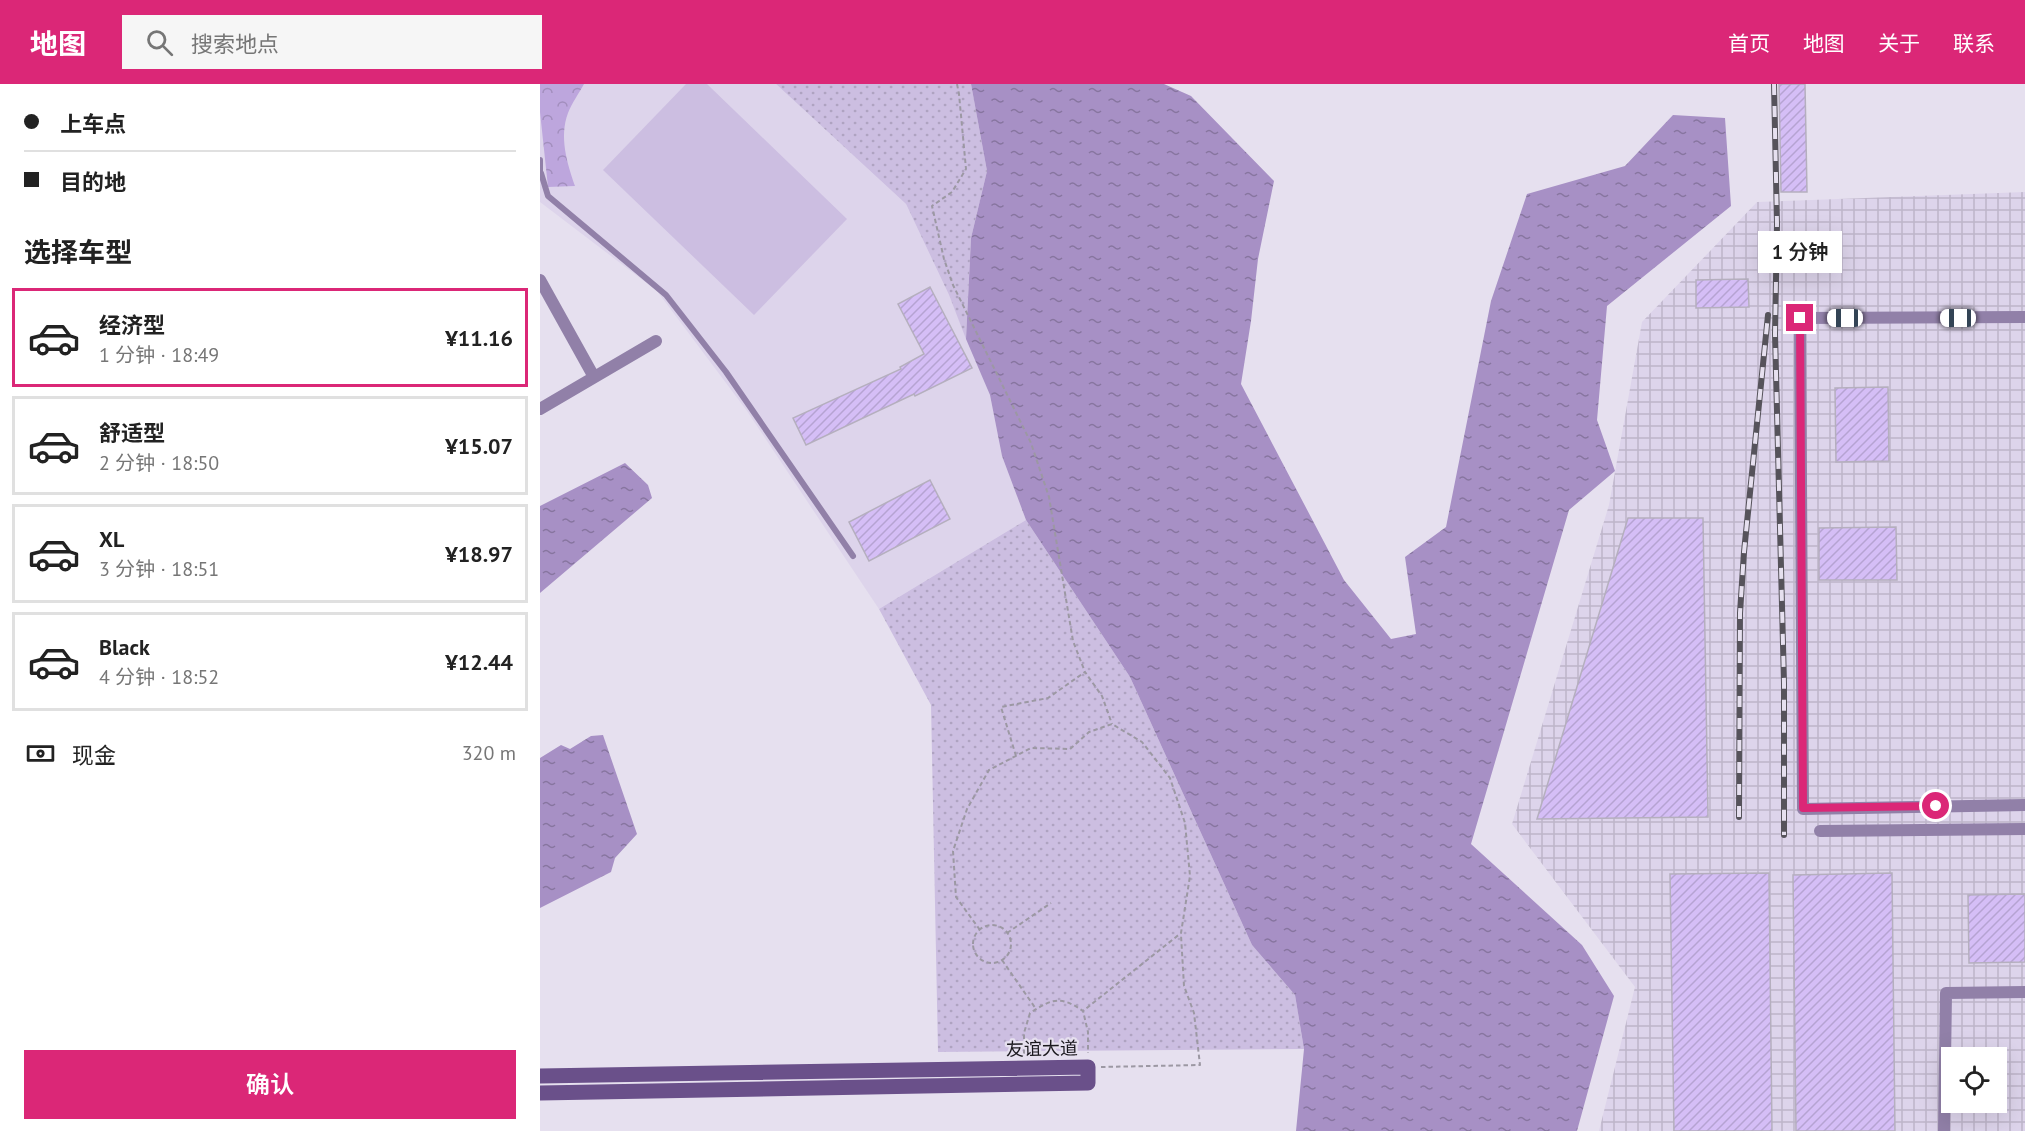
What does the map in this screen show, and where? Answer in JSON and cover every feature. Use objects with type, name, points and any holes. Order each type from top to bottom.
[{"type":"main road","name":"友谊大道","points":[[540,1076],[1088,1067],[1088,1083],[540,1093]]},
{"type":"street","points":[[540,280],[594,377]]},
{"type":"street","points":[[2025,317],[1800,318],[1803,808],[2025,805]]},
{"type":"street","points":[[540,409],[656,341]]},
{"type":"street","points":[[1820,831],[2025,829]]},
{"type":"street","points":[[1944,1131],[1946,993],[2025,992]]},
{"type":"lane","points":[[540,160],[541,173],[548,196],[666,295],[726,372],[852,556]]},
{"type":"path","points":[[957,84],[966,169],[952,192],[932,206],[944,259],[953,285],[1031,443],[1049,497],[1073,641],[1085,672],[1102,696],[1112,724],[1142,742],[1170,778],[1185,824],[1190,876],[1181,933],[1184,986],[1194,1013],[1200,1065],[1088,1067],[1088,1032],[1083,1011],[1068,1001],[1049,1001],[1030,1013],[1024,1033],[1024,1069]]},
{"type":"path","points":[[1016,756],[1001,707],[1048,698],[1085,672]]},
{"type":"path","points":[[980,930],[956,897],[953,851],[967,809],[989,770],[1032,748],[1070,749],[1089,732],[1112,724]]},
{"type":"path","points":[[1007,933],[1051,903]]},
{"type":"path","points":[[991,925],[1003,928],[1011,945],[1007,956],[990,963],[979,958],[974,941],[980,930],[991,925]]},
{"type":"path","points":[[1083,1011],[1181,933]]},
{"type":"path","points":[[1002,960],[1036,1009]]},
{"type":"shaded area","points":[[540,84],[776,84],[906,204],[949,295],[990,395],[1002,456],[1026,520],[879,609],[747,411],[657,291],[540,202]]},
{"type":"shaded area","points":[[686,84],[707,84],[847,219],[754,315],[603,170]]},
{"type":"shaded area","points":[[776,84],[971,84],[987,171],[971,238],[966,339],[949,295],[906,204]]},
{"type":"shaded area","points":[[2025,192],[2025,1131],[1599,1131],[1635,987],[1512,824],[1609,505],[1642,322],[1757,202]]},
{"type":"shaded area","points":[[1026,520],[1130,677],[1252,945],[1295,995],[1304,1049],[938,1052],[931,705],[879,609]]},
{"type":"green space","points":[[540,84],[584,84],[568,113],[564,131],[567,159],[575,186],[548,187],[540,112]]},
{"type":"water","points":[[971,84],[1164,84],[1191,96],[1274,181],[1258,259],[1241,384],[1344,580],[1391,639],[1416,634],[1405,557],[1446,527],[1491,301],[1527,194],[1625,166],[1673,115],[1725,118],[1731,206],[1607,306],[1597,420],[1615,471],[1569,510],[1471,844],[1582,945],[1614,996],[1577,1131],[1296,1131],[1304,1049],[1295,995],[1252,945],[1130,677],[1026,520],[1002,456],[990,395],[966,339],[971,238],[987,171]]},
{"type":"water","points":[[625,463],[648,485],[652,498],[540,593],[540,506]]},
{"type":"water","points":[[603,735],[637,834],[615,858],[611,872],[540,908],[540,758],[561,745],[570,749],[591,736]]},
{"type":"building","points":[[1779,84],[1805,84],[1807,192],[1781,192]]},
{"type":"building","points":[[1748,279],[1749,307],[1696,308],[1696,280]]},
{"type":"building","points":[[930,287],[972,368],[806,445],[793,418],[901,369],[900,367],[924,354],[898,304]]},
{"type":"building","points":[[1888,387],[1889,461],[1836,462],[1835,388]]},
{"type":"building","points":[[930,480],[950,519],[869,561],[849,522]]},
{"type":"building","points":[[1628,518],[1703,518],[1708,817],[1537,819]]},
{"type":"building","points":[[1896,527],[1897,580],[1819,580],[1819,528]]},
{"type":"building","points":[[1769,873],[1772,1131],[1674,1131],[1670,874]]},
{"type":"building","points":[[1892,873],[1895,1131],[1796,1131],[1793,875]]},
{"type":"building","points":[[2025,894],[2025,962],[1969,963],[1968,895]]},
{"type":"railway","points":[[1774,84],[1777,224],[1775,334],[1784,683],[1784,835]]},
{"type":"railway","points":[[1739,817],[1740,613],[1768,315]]},
{"type":"route","points":[[1800,318],[1803,808],[1936,806]]}]
